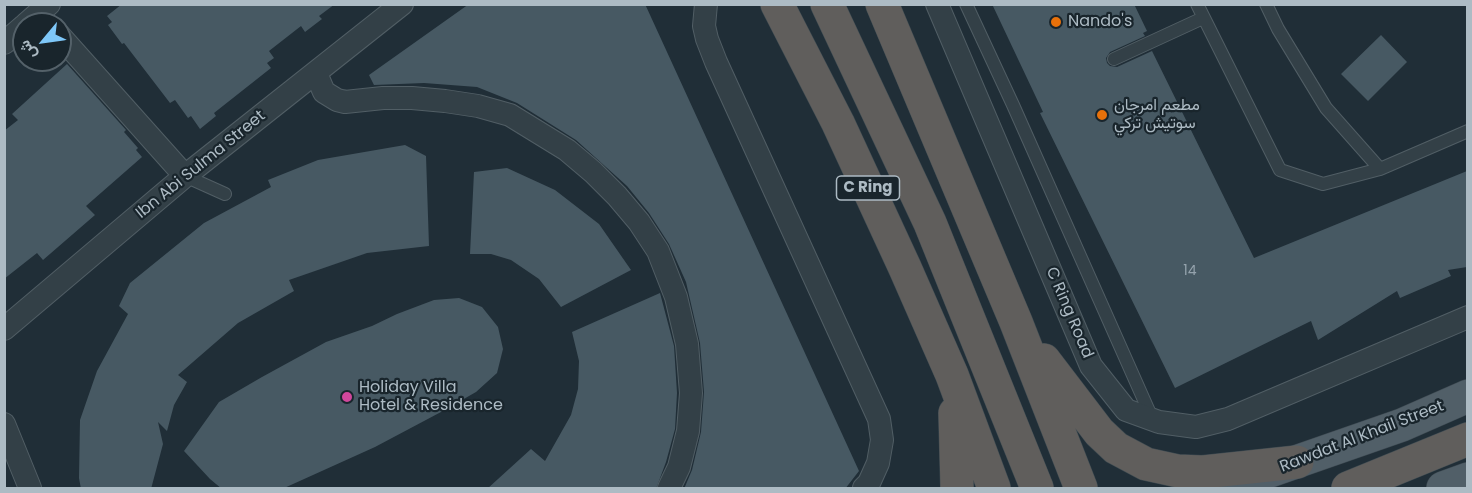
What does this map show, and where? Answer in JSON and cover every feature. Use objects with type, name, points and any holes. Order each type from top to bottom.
[{"type":"highway","name":"C Ring","points":[[777,4],[838,123],[952,375],[994,489]]},
{"type":"highway","points":[[827,4],[930,223],[1037,489]]},
{"type":"highway","points":[[882,4],[1016,322],[1081,489]]},
{"type":"highway","points":[[901,4],[905,54]]},
{"type":"highway","points":[[1016,322],[1094,427],[1116,448],[1137,460],[1167,470],[1192,472],[1298,462]]},
{"type":"highway","points":[[952,375],[958,452],[957,489]]},
{"type":"highway","points":[[1348,489],[1467,439]]},
{"type":"main road","name":"Rawdat Al Khail Street","points":[[1221,489],[1402,425],[1467,396]]},
{"type":"main road","points":[[1443,489],[1467,479]]},
{"type":"street","name":"Ibn Abi Sulma Street","points":[[4,329],[185,176],[402,4]]},
{"type":"street","points":[[706,4],[706,32],[716,62],[879,419],[882,440],[878,463],[864,489]]},
{"type":"street","name":"C Ring Road","points":[[937,4],[1091,366],[1126,410],[1152,420],[1196,427],[1228,418],[1467,317]]},
{"type":"street","points":[[72,49],[185,176]]},
{"type":"street","points":[[318,71],[318,78],[324,92],[345,102],[412,98],[478,106],[510,115],[567,150],[593,172],[624,204],[658,251],[676,297],[687,344],[691,393],[688,431],[679,467],[669,489]]},
{"type":"street","points":[[4,424],[30,489]]},
{"type":"lane","points":[[966,4],[1152,420]]},
{"type":"lane","points":[[1197,4],[1280,170],[1323,184],[1380,169],[1467,130]]},
{"type":"lane","points":[[1266,4],[1278,29],[1326,108],[1380,169]]},
{"type":"lane","points":[[1114,59],[1203,18]]},
{"type":"lane","points":[[185,176],[225,194]]},
{"type":"building","points":[[122,4],[335,4],[319,16],[322,19],[305,32],[301,26],[269,51],[274,58],[267,63],[271,68],[214,113],[216,116],[200,129],[191,116],[188,118],[175,100],[170,103],[108,25],[112,22],[107,16]]},
{"type":"building","points":[[469,4],[645,4],[859,471],[845,489],[684,489],[692,470],[701,432],[704,392],[700,343],[686,282],[669,244],[649,213],[627,186],[576,140],[517,103],[477,87],[424,83],[374,85],[369,75]]},
{"type":"building","points":[[992,4],[1134,4],[1147,31],[1143,33],[1145,36],[1110,52],[1106,58],[1107,63],[1117,67],[1152,51],[1254,258],[1467,171],[1467,267],[1448,270],[1451,276],[1400,298],[1397,291],[1318,340],[1311,321],[1175,388],[1040,113],[1043,112]]},
{"type":"building","points":[[1381,35],[1407,62],[1368,101],[1341,74]]},
{"type":"building","points":[[72,70],[126,130],[124,132],[138,148],[136,150],[142,157],[86,206],[95,215],[43,260],[37,253],[4,279],[4,131],[18,120],[12,114],[58,72],[72,72]]},
{"type":"building","points":[[405,145],[426,156],[429,246],[367,253],[289,280],[294,291],[238,323],[178,375],[187,382],[174,405],[167,431],[158,422],[163,444],[151,489],[81,489],[79,478],[80,420],[97,371],[128,314],[119,306],[130,283],[204,223],[271,187],[268,180],[318,160]]},
{"type":"building","points":[[507,168],[555,190],[599,224],[631,270],[561,307],[539,279],[511,260],[491,254],[470,254],[474,172]]},
{"type":"building","points":[[660,293],[674,346],[677,393],[675,429],[656,489],[487,489],[531,449],[545,461],[571,415],[578,389],[579,361],[572,332]]},
{"type":"building","name":"Holiday Villa Hotel & Residence","points":[[459,298],[482,307],[498,327],[503,349],[497,373],[476,392],[441,412],[375,447],[282,489],[222,489],[184,451],[219,402],[262,377],[326,342],[434,300]]},
{"type":"place","name":"Nando's","points":[[1056,22]]},
{"type":"place","name":"مطعم امرجان سوتيش تركي","points":[[1102,115]]},
{"type":"place","name":"Holiday Villa Hotel & Residence","points":[[347,397]]}]
